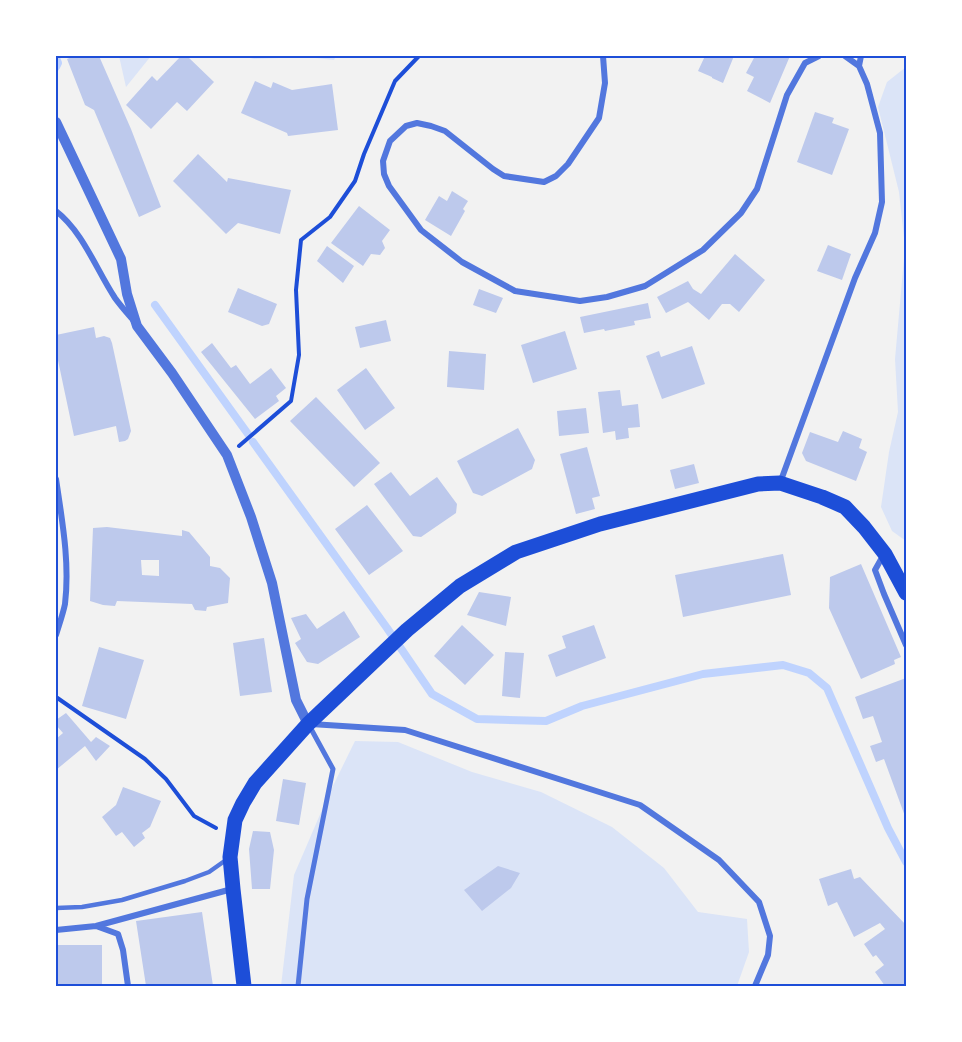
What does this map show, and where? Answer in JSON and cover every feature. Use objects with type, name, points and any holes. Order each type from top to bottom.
[{"type":"main road","points":[[244,987],[230,857],[235,820],[255,783],[308,724],[407,630],[460,586],[516,552],[600,524],[758,484],[780,483],[845,507],[885,554],[906,593]]},
{"type":"street","points":[[603,56],[605,83],[599,118],[568,164],[556,176],[544,182],[504,176],[445,131],[431,126],[417,123],[406,126],[390,141],[383,161],[384,174],[389,186],[421,230],[462,262],[515,291],[580,302],[645,286],[703,250],[741,213],[757,189],[787,95],[805,63],[819,56]]},
{"type":"street","points":[[780,483],[855,278],[875,233],[882,202],[880,133],[867,84],[859,66],[845,56]]},
{"type":"street","points":[[859,66],[861,56]]},
{"type":"street","points":[[56,122],[121,259],[127,294],[137,326]]},
{"type":"street","points":[[56,211],[64,218],[84,246],[114,297],[172,373],[227,455],[252,517],[272,584],[296,700],[333,769],[307,898],[298,987]]},
{"type":"street","points":[[56,479],[66,570],[65,606],[56,635]]},
{"type":"street","points":[[885,554],[875,570],[906,645]]},
{"type":"street","points":[[308,724],[405,730],[640,804],[719,860],[759,902],[770,936],[768,955],[755,987]]},
{"type":"street","points":[[56,930],[96,926],[233,889]]},
{"type":"street","points":[[96,926],[118,934],[123,950],[128,987]]},
{"type":"lane","points":[[56,908],[82,907],[122,900],[208,872],[230,857]]},
{"type":"path","points":[[236,449],[291,401],[299,356],[296,290],[301,240],[330,217],[355,181],[395,81],[419,56]]},
{"type":"path","points":[[56,698],[145,759],[166,779],[194,816],[225,832]]},
{"type":"shaded area","points":[[119,56],[151,56],[126,87]]},
{"type":"shaded area","points":[[242,56],[336,56],[334,60],[307,57],[254,59]]},
{"type":"shaded area","points":[[906,67],[906,541],[892,531],[881,507],[889,452],[898,412],[895,359],[905,247],[899,192],[878,107],[887,82]]},
{"type":"shaded area","points":[[355,741],[398,742],[472,772],[541,792],[612,827],[664,868],[698,912],[747,919],[749,952],[737,986],[281,986],[294,875]]},
{"type":"building","points":[[74,56],[99,56],[131,129],[161,207],[139,217],[94,110],[85,105],[67,59]]},
{"type":"building","points":[[181,56],[187,56],[214,82],[187,111],[177,102],[151,129],[126,105],[152,76],[157,81]]},
{"type":"building","points":[[705,56],[734,56],[723,83],[698,71]]},
{"type":"building","points":[[755,56],[790,56],[770,103],[747,91],[754,77],[746,73]]},
{"type":"building","points":[[255,81],[271,88],[273,82],[292,90],[332,84],[338,130],[288,136],[287,133],[241,113]]},
{"type":"building","points":[[815,112],[834,118],[832,123],[849,129],[832,175],[797,162]]},
{"type":"building","points":[[198,154],[227,182],[228,178],[291,190],[280,234],[238,223],[226,234],[173,181]]},
{"type":"building","points":[[452,191],[468,201],[451,236],[425,220],[439,196],[447,201]]},
{"type":"building","points":[[359,206],[390,230],[382,241],[385,248],[380,255],[371,254],[363,266],[331,243]]},
{"type":"building","points":[[828,245],[851,254],[842,280],[817,271]]},
{"type":"building","points":[[327,246],[354,266],[343,283],[317,261]]},
{"type":"building","points":[[735,254],[765,280],[739,312],[730,304],[722,304],[709,320],[688,302],[666,313],[657,297],[688,281],[693,289],[701,294]]},
{"type":"building","points":[[238,288],[277,304],[269,324],[262,326],[228,312]]},
{"type":"building","points":[[479,289],[503,298],[496,313],[473,305]]},
{"type":"building","points":[[648,303],[651,318],[634,321],[635,325],[584,333],[580,317]]},
{"type":"building","points":[[386,320],[391,341],[360,348],[355,327]]},
{"type":"building","points":[[94,327],[96,338],[104,336],[110,338],[112,343],[131,431],[125,441],[119,442],[116,426],[74,436],[56,351],[56,335]]},
{"type":"building","points":[[565,331],[577,369],[533,383],[521,345]]},
{"type":"building","points":[[212,343],[231,368],[236,365],[250,384],[271,368],[286,388],[276,396],[279,401],[255,419],[201,352]]},
{"type":"building","points":[[692,346],[705,384],[662,399],[646,356],[659,351],[661,357]]},
{"type":"building","points":[[449,351],[486,354],[484,390],[447,387]]},
{"type":"building","points":[[366,368],[395,408],[365,430],[337,390]]},
{"type":"building","points":[[620,390],[622,406],[638,404],[640,427],[628,428],[629,438],[616,440],[615,431],[603,433],[598,392]]},
{"type":"building","points":[[316,397],[380,463],[354,487],[290,421]]},
{"type":"building","points":[[586,408],[589,433],[559,436],[557,411]]},
{"type":"building","points":[[518,428],[535,460],[532,469],[482,496],[473,493],[457,461]]},
{"type":"building","points":[[843,431],[862,439],[859,448],[867,452],[856,481],[806,461],[802,453],[810,432],[838,442]]},
{"type":"building","points":[[587,447],[600,496],[592,498],[595,509],[576,514],[560,454]]},
{"type":"building","points":[[694,464],[699,483],[675,489],[670,470]]},
{"type":"building","points":[[391,472],[410,496],[437,477],[457,504],[456,513],[421,537],[413,536],[374,484]]},
{"type":"building","points":[[367,505],[403,551],[369,575],[335,529]]},
{"type":"building","points":[[107,527],[182,536],[182,530],[189,532],[210,557],[210,566],[220,568],[230,578],[228,603],[207,607],[206,611],[195,610],[192,604],[117,601],[115,606],[90,601],[93,528]],"holes":[[[141,560],[159,560],[159,576],[142,575]]]},
{"type":"building","points":[[783,554],[791,595],[683,617],[675,575]]},
{"type":"building","points":[[861,564],[901,657],[894,660],[895,664],[861,679],[829,608],[830,577]]},
{"type":"building","points":[[479,592],[511,597],[506,626],[467,615]]},
{"type":"building","points":[[344,611],[360,637],[318,664],[307,662],[295,643],[301,639],[291,618],[306,614],[317,629]]},
{"type":"building","points":[[462,625],[494,655],[465,685],[434,656]]},
{"type":"building","points":[[594,625],[606,658],[556,677],[548,655],[566,648],[562,636]]},
{"type":"building","points":[[264,638],[272,692],[240,696],[233,643]]},
{"type":"building","points":[[99,647],[144,660],[126,719],[82,706]]},
{"type":"building","points":[[505,652],[524,653],[520,698],[502,696]]},
{"type":"building","points":[[906,678],[906,819],[884,759],[876,762],[870,746],[882,742],[873,716],[863,719],[855,697]]},
{"type":"building","points":[[66,713],[91,742],[96,737],[110,746],[96,761],[85,746],[56,770],[56,739],[63,733],[56,725],[56,720]]},
{"type":"building","points":[[283,779],[306,783],[299,825],[276,821]]},
{"type":"building","points":[[123,787],[161,801],[150,827],[142,833],[145,838],[134,847],[122,832],[116,836],[102,817],[116,805]]},
{"type":"building","points":[[253,831],[270,832],[274,850],[270,889],[252,889],[249,849]]},
{"type":"building","points":[[498,866],[520,873],[511,888],[482,911],[464,890]]},
{"type":"building","points":[[851,869],[854,879],[860,877],[906,925],[906,986],[885,986],[875,972],[884,965],[876,955],[873,957],[864,944],[885,929],[880,923],[854,937],[837,902],[828,906],[819,879]]},
{"type":"building","points":[[202,912],[213,986],[146,986],[136,921]]},
{"type":"building","points":[[56,945],[102,945],[102,986],[56,986]]},
{"type":"waterway","points":[[56,58],[58,63],[56,67]]},
{"type":"waterway","points":[[155,305],[248,434]]},
{"type":"waterway","points":[[253,442],[432,694],[477,719],[546,721],[582,706],[703,674],[783,665],[809,673],[827,688],[888,828],[906,862]]}]
